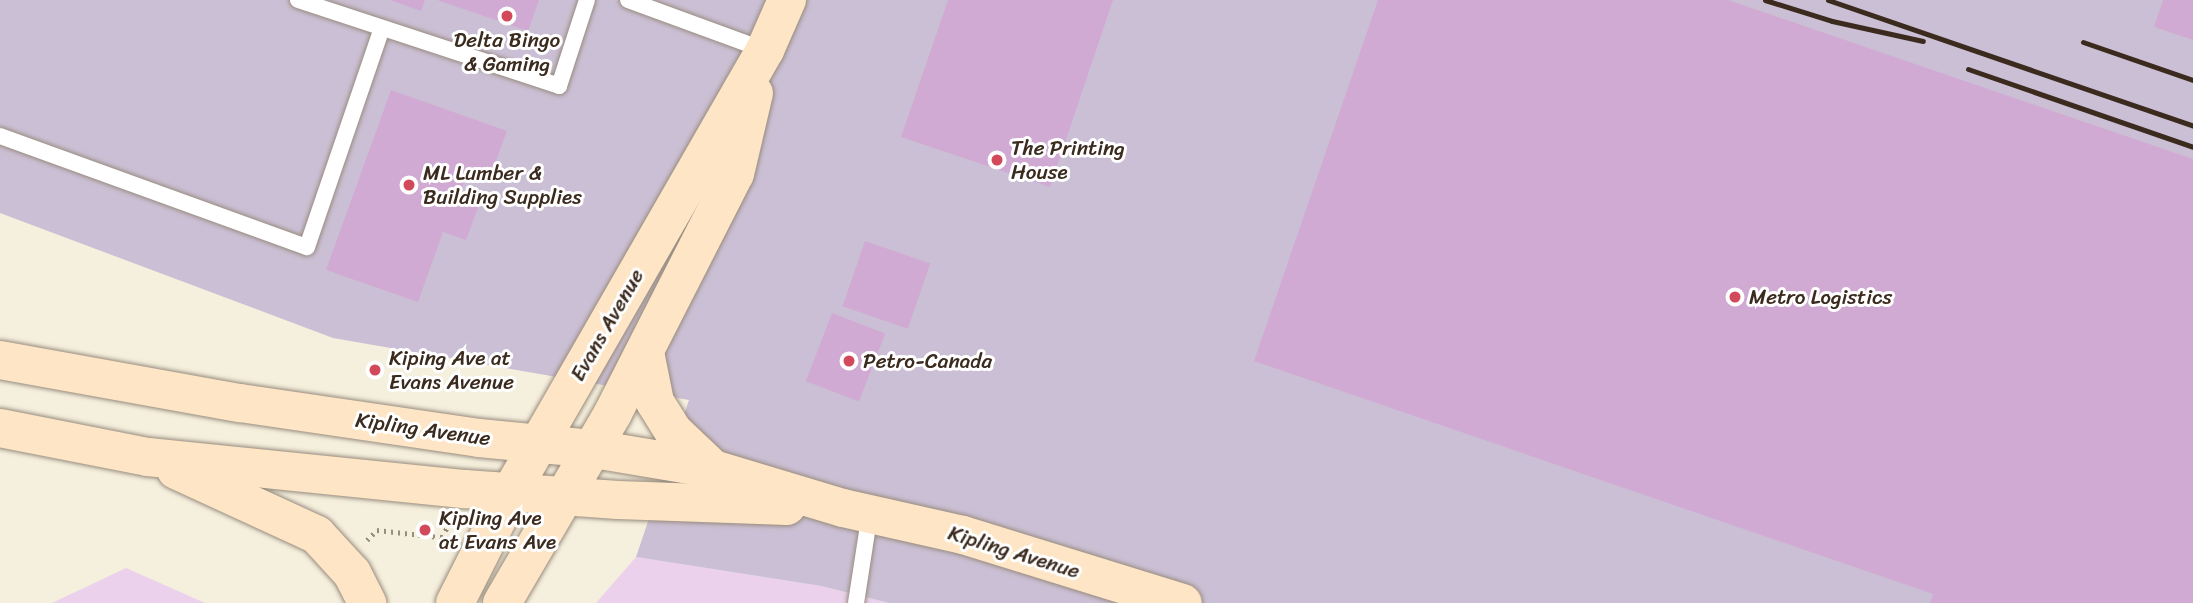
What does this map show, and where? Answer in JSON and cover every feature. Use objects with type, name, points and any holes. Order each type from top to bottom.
[{"type":"main road","name":"Evans Avenue","points":[[455,603],[512,490],[765,50],[787,0]]},
{"type":"main road","name":"Evans Avenue","points":[[502,603],[594,449],[735,174],[765,50]]},
{"type":"main road","points":[[645,352],[655,402],[673,431],[713,469]]},
{"type":"main road","name":"Kipling Avenue","points":[[0,360],[240,403],[594,449],[713,469],[857,511],[963,535],[1183,603]]},
{"type":"main road","name":"Kipling Avenue","points":[[0,428],[148,457],[566,496],[857,511]]},
{"type":"main road","points":[[148,457],[317,535],[352,573],[367,603]]},
{"type":"lane","points":[[298,0],[559,86],[587,0]]},
{"type":"lane","points":[[628,0],[765,50]]},
{"type":"lane","points":[[0,136],[307,247],[382,27]]},
{"type":"lane","points":[[856,603],[857,511]]},
{"type":"path","points":[[442,537],[447,527]]},
{"type":"path","points":[[359,549],[377,530],[455,539]]},
{"type":"shaded area","points":[[0,0],[2193,0],[2193,603],[889,603],[821,586],[636,557],[689,400],[333,338],[0,213]]},
{"type":"shaded area","points":[[636,557],[821,586],[889,603],[596,603]]},
{"type":"shaded area","points":[[126,568],[205,603],[52,603]]},
{"type":"building","name":"Delta Bingo & Gaming","points":[[390,0],[425,0],[421,11]]},
{"type":"building","name":"Delta Bingo & Gaming","points":[[437,0],[539,0],[528,31]]},
{"type":"building","points":[[948,0],[1113,0],[1050,187],[901,137]]},
{"type":"building","name":"Metro Logistics","points":[[1378,0],[1728,0],[2193,159],[2193,603],[1930,603],[1933,594],[1254,361]]},
{"type":"building","points":[[2163,0],[2193,0],[2193,40],[2154,27]]},
{"type":"building","name":"ML Lumber & Building Supplies","points":[[391,90],[507,131],[491,174],[470,166],[458,197],[479,205],[466,240],[443,232],[418,302],[326,270]]},
{"type":"building","points":[[865,241],[930,263],[908,329],[843,306]]},
{"type":"building","points":[[832,313],[885,333],[859,402],[806,381]]},
{"type":"railway","points":[[1765,0],[1832,21],[1923,41]]},
{"type":"railway","points":[[1828,0],[2193,126]]},
{"type":"railway","points":[[2083,42],[2193,80]]},
{"type":"railway","points":[[1968,69],[2193,147]]},
{"type":"place","name":"Delta Bingo & Gaming","points":[[507,16]]},
{"type":"place","name":"The Printing House","points":[[997,160]]},
{"type":"place","name":"ML Lumber & Building Supplies","points":[[409,185]]},
{"type":"place","name":"Metro Logistics","points":[[1735,297]]},
{"type":"place","name":"Petro-Canada","points":[[849,361]]},
{"type":"place","name":"Kiping Ave at Evans Avenue","points":[[375,370]]},
{"type":"place","name":"Kipling Ave at Evans Ave","points":[[425,530]]}]
